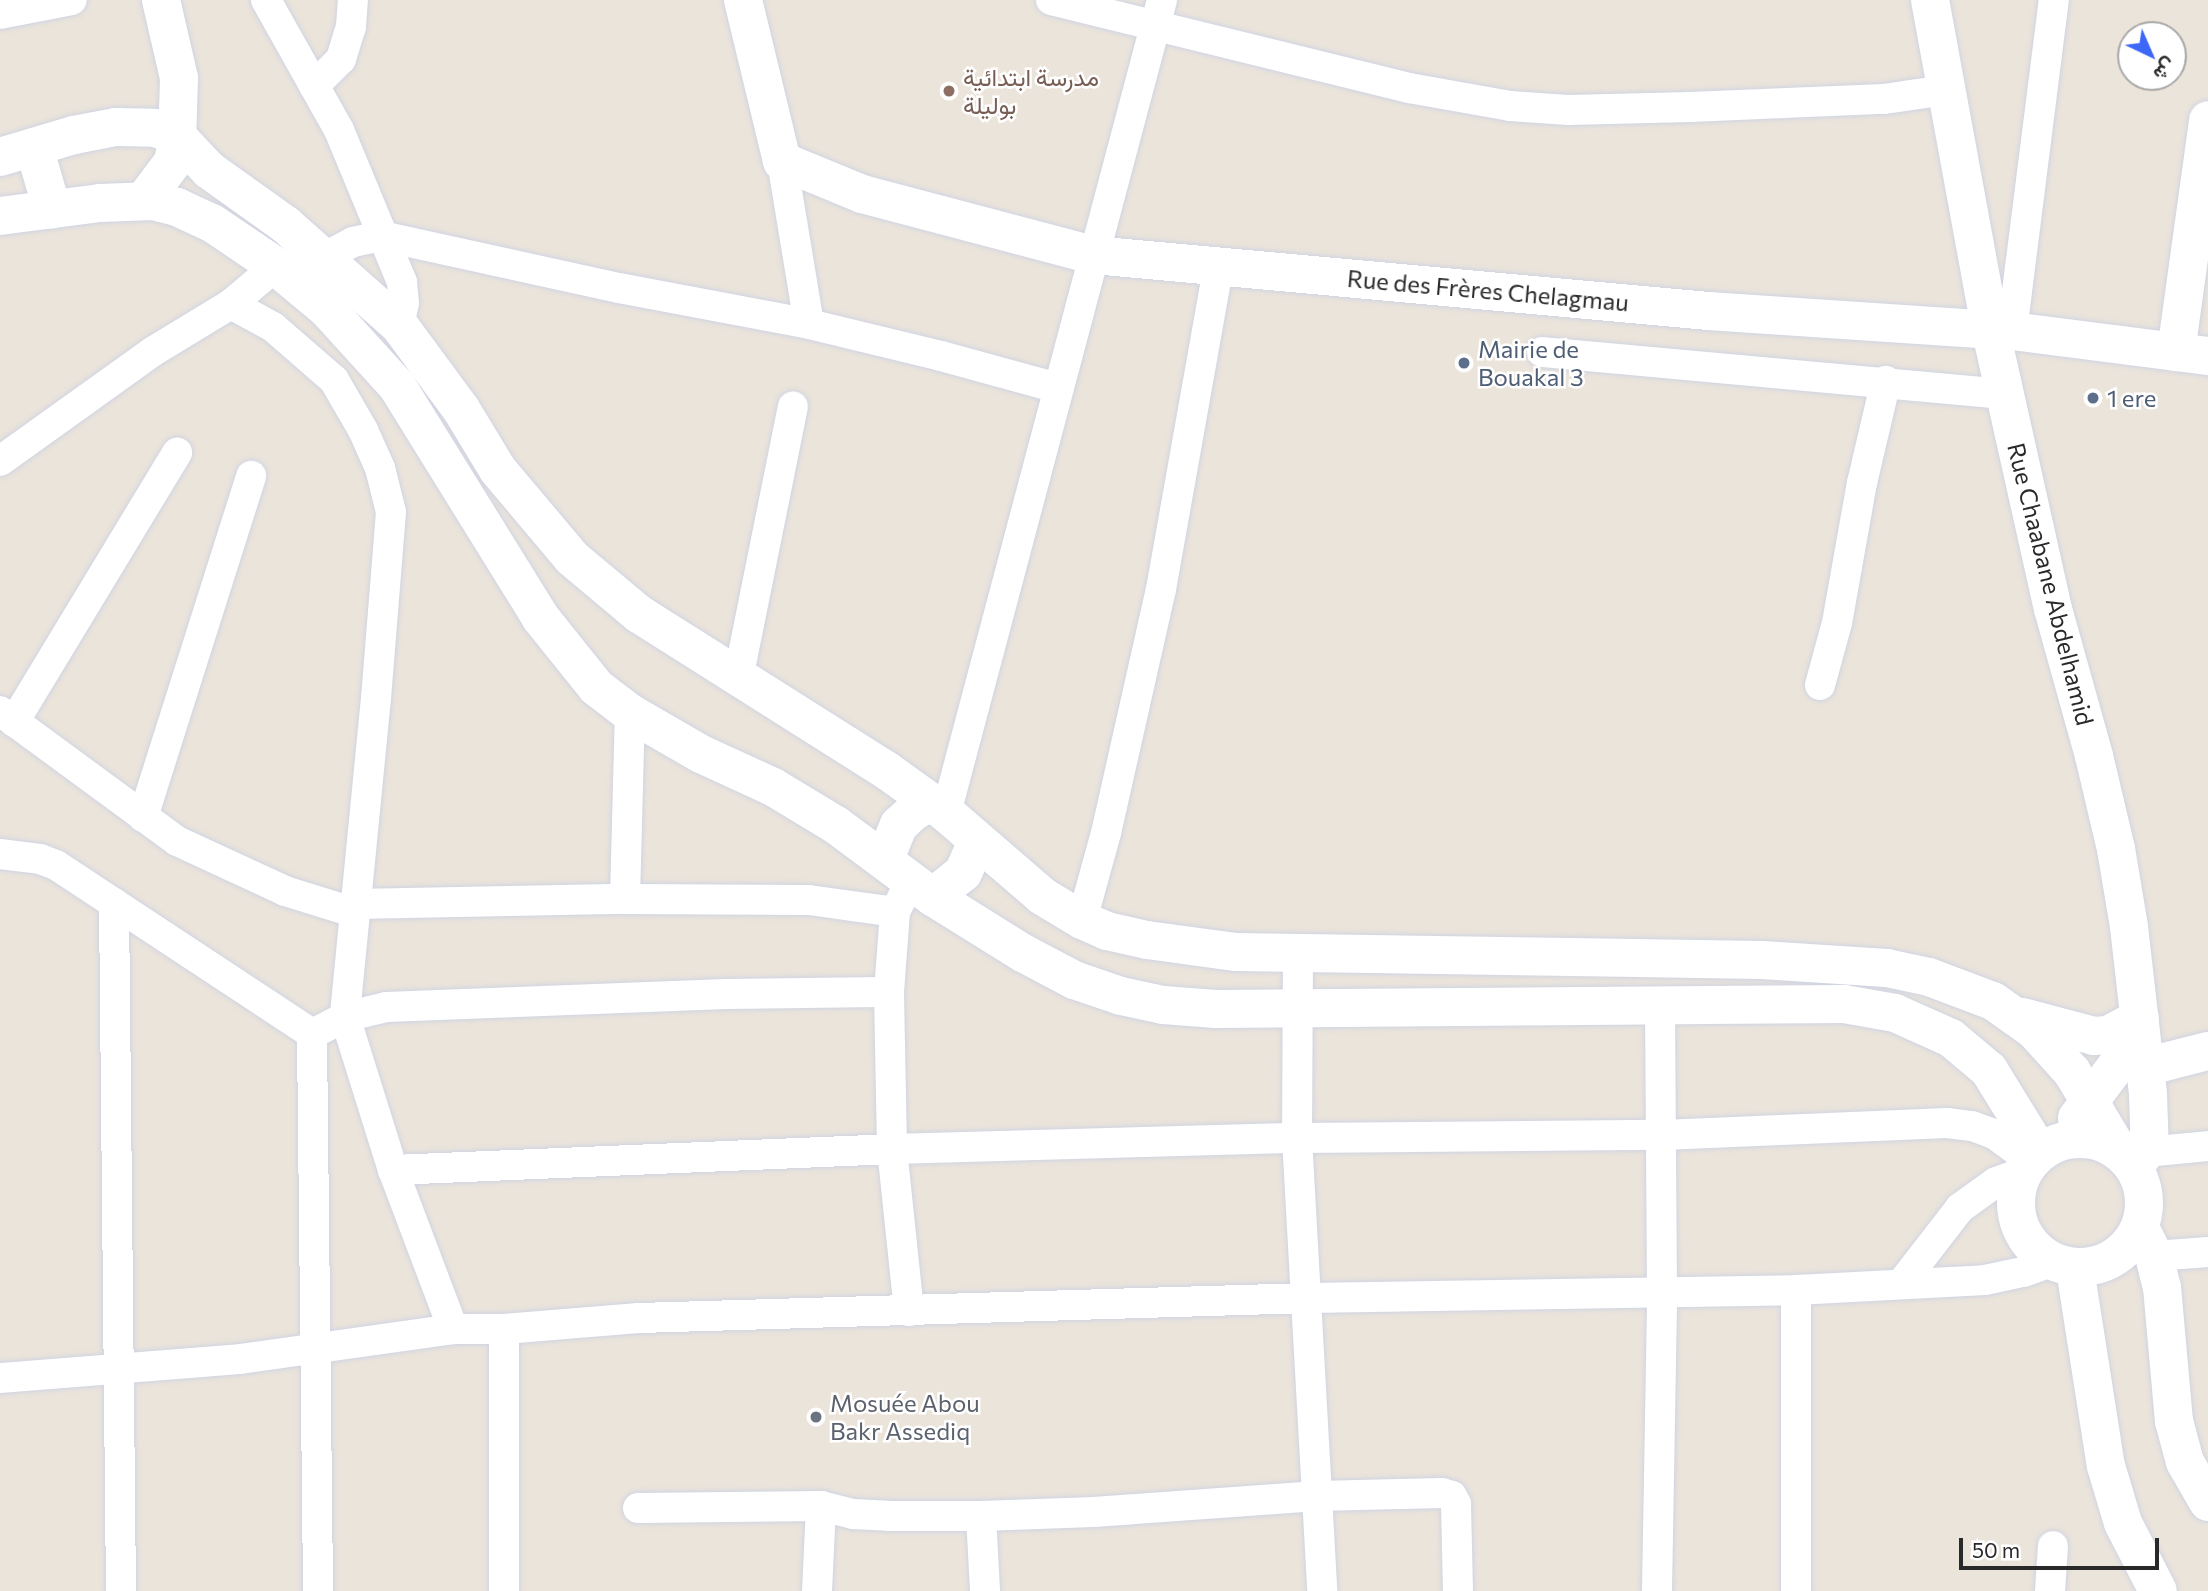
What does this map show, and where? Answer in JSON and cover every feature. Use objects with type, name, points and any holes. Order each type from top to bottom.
[{"type":"main road","points":[[145,199],[173,162],[177,136],[179,78],[161,0]]},
{"type":"main road","points":[[743,0],[782,161]]},
{"type":"main road","name":"Rue Chaabane Abdelhamid","points":[[1930,0],[1945,90],[2001,332],[2005,394],[2053,609],[2094,756],[2116,849],[2129,927],[2142,1039],[2149,1133],[2133,1157]]},
{"type":"main road","points":[[2192,354],[2208,120]]},
{"type":"main road","points":[[52,209],[17,152],[116,127],[155,128],[177,136],[209,170],[286,225],[399,325],[461,409],[498,470],[572,558],[639,614],[886,770],[938,808],[1042,896],[1082,920],[1107,931],[1147,940],[1236,952],[1762,960],[1887,968],[1928,976],[1993,1000],[2014,1014],[2053,1048],[2133,1157],[2143,1187],[2147,1242],[2164,1299],[2174,1421],[2197,1460],[2208,1502]]},
{"type":"main road","name":"Rue des Frères Chelagmau","points":[[782,161],[862,194],[1093,255],[1708,311],[2001,332],[2192,354]]},
{"type":"main road","points":[[0,216],[145,199],[177,206],[212,223],[276,267],[327,309],[397,386],[540,617],[596,687],[630,713],[701,754],[773,787],[836,825],[906,887],[1074,979],[1121,996],[1163,1005],[1216,1009],[1844,1004],[1895,1013],[1951,1038],[1989,1070],[2039,1157]]},
{"type":"main road","points":[[906,887],[899,825],[913,812],[938,808]]},
{"type":"main road","points":[[906,887],[963,873],[976,841]]},
{"type":"main road","points":[[2014,1014],[2094,1036],[2142,1039],[2208,1051]]},
{"type":"main road","points":[[2142,1039],[2039,1157],[2015,1197],[2018,1223],[2031,1246],[2063,1266],[2102,1265],[2147,1242]]},
{"type":"main road","points":[[2039,1157],[2081,1138],[2101,1142],[2133,1157]]},
{"type":"main road","points":[[2063,1266],[2106,1466],[2123,1523],[2158,1591]]},
{"type":"street","points":[[0,13],[72,0]]},
{"type":"street","points":[[266,0],[339,130],[402,282],[404,303],[399,325]]},
{"type":"street","points":[[314,86],[341,59],[351,27],[353,0]]},
{"type":"street","points":[[1051,0],[1159,13],[1445,96],[1557,110],[1884,99],[1945,90]]},
{"type":"street","points":[[2001,332],[2054,0]]},
{"type":"street","points":[[938,808],[1058,388],[1159,13]]},
{"type":"street","points":[[782,161],[809,324]]},
{"type":"street","points":[[323,258],[353,242],[382,236],[620,288],[809,324],[941,355],[1058,388]]},
{"type":"street","points":[[0,461],[152,352],[231,304],[276,267]]},
{"type":"street","points":[[1082,920],[1106,833],[1161,589],[1218,268]]},
{"type":"street","points":[[231,304],[257,316],[290,340],[334,380],[380,468],[391,512],[345,1017],[393,1170],[453,1329]]},
{"type":"street","points":[[1542,352],[2005,394]]},
{"type":"street","points":[[1820,685],[1837,622],[1861,483],[1886,382]]},
{"type":"street","points":[[738,679],[793,407]]},
{"type":"street","points":[[177,453],[7,717],[177,841],[257,880],[317,902],[354,908],[625,899],[809,900],[906,887],[889,992],[892,1149],[909,1311]]},
{"type":"street","points":[[143,817],[251,476]]},
{"type":"street","points":[[625,899],[630,713]]},
{"type":"street","points":[[0,853],[56,864],[312,1034]]},
{"type":"street","points":[[114,903],[121,1591]]},
{"type":"street","points":[[1298,954],[1297,1138],[1322,1591]]},
{"type":"street","points":[[312,1034],[345,1017],[386,1007],[726,994],[889,992]]},
{"type":"street","points":[[1657,1591],[1662,1292],[1660,1004]]},
{"type":"street","points":[[312,1034],[318,1591]]},
{"type":"street","points":[[393,1170],[892,1149],[1297,1138],[1662,1135],[1947,1123],[1972,1126],[2039,1157]]},
{"type":"street","points":[[2133,1157],[2208,1146]]},
{"type":"street","points":[[1902,1283],[1960,1208],[1996,1182],[2039,1157]]},
{"type":"street","points":[[2147,1242],[2208,1252]]},
{"type":"street","points":[[0,1378],[240,1359],[453,1329],[504,1329],[639,1318],[1307,1298],[1796,1290],[1985,1280],[2063,1266]]},
{"type":"street","points":[[1796,1290],[1796,1591]]},
{"type":"street","points":[[504,1329],[504,1591]]},
{"type":"street","points":[[638,1508],[821,1506],[876,1515],[981,1516],[1094,1512],[1317,1496],[1442,1493],[1452,1496],[1458,1521],[1458,1591]]},
{"type":"street","points":[[817,1591],[821,1506]]},
{"type":"street","points":[[981,1516],[985,1591]]},
{"type":"street","points":[[2050,1591],[2053,1546]]},
{"type":"place","name":"مدرسة ابتدائية بوليلة","points":[[949,91]]},
{"type":"place","name":"Mairie de Bouakal 3","points":[[1464,363]]},
{"type":"place","name":"1 ere","points":[[2093,398]]},
{"type":"place","name":"Mosuée Abou Bakr Assediq","points":[[816,1417]]}]
